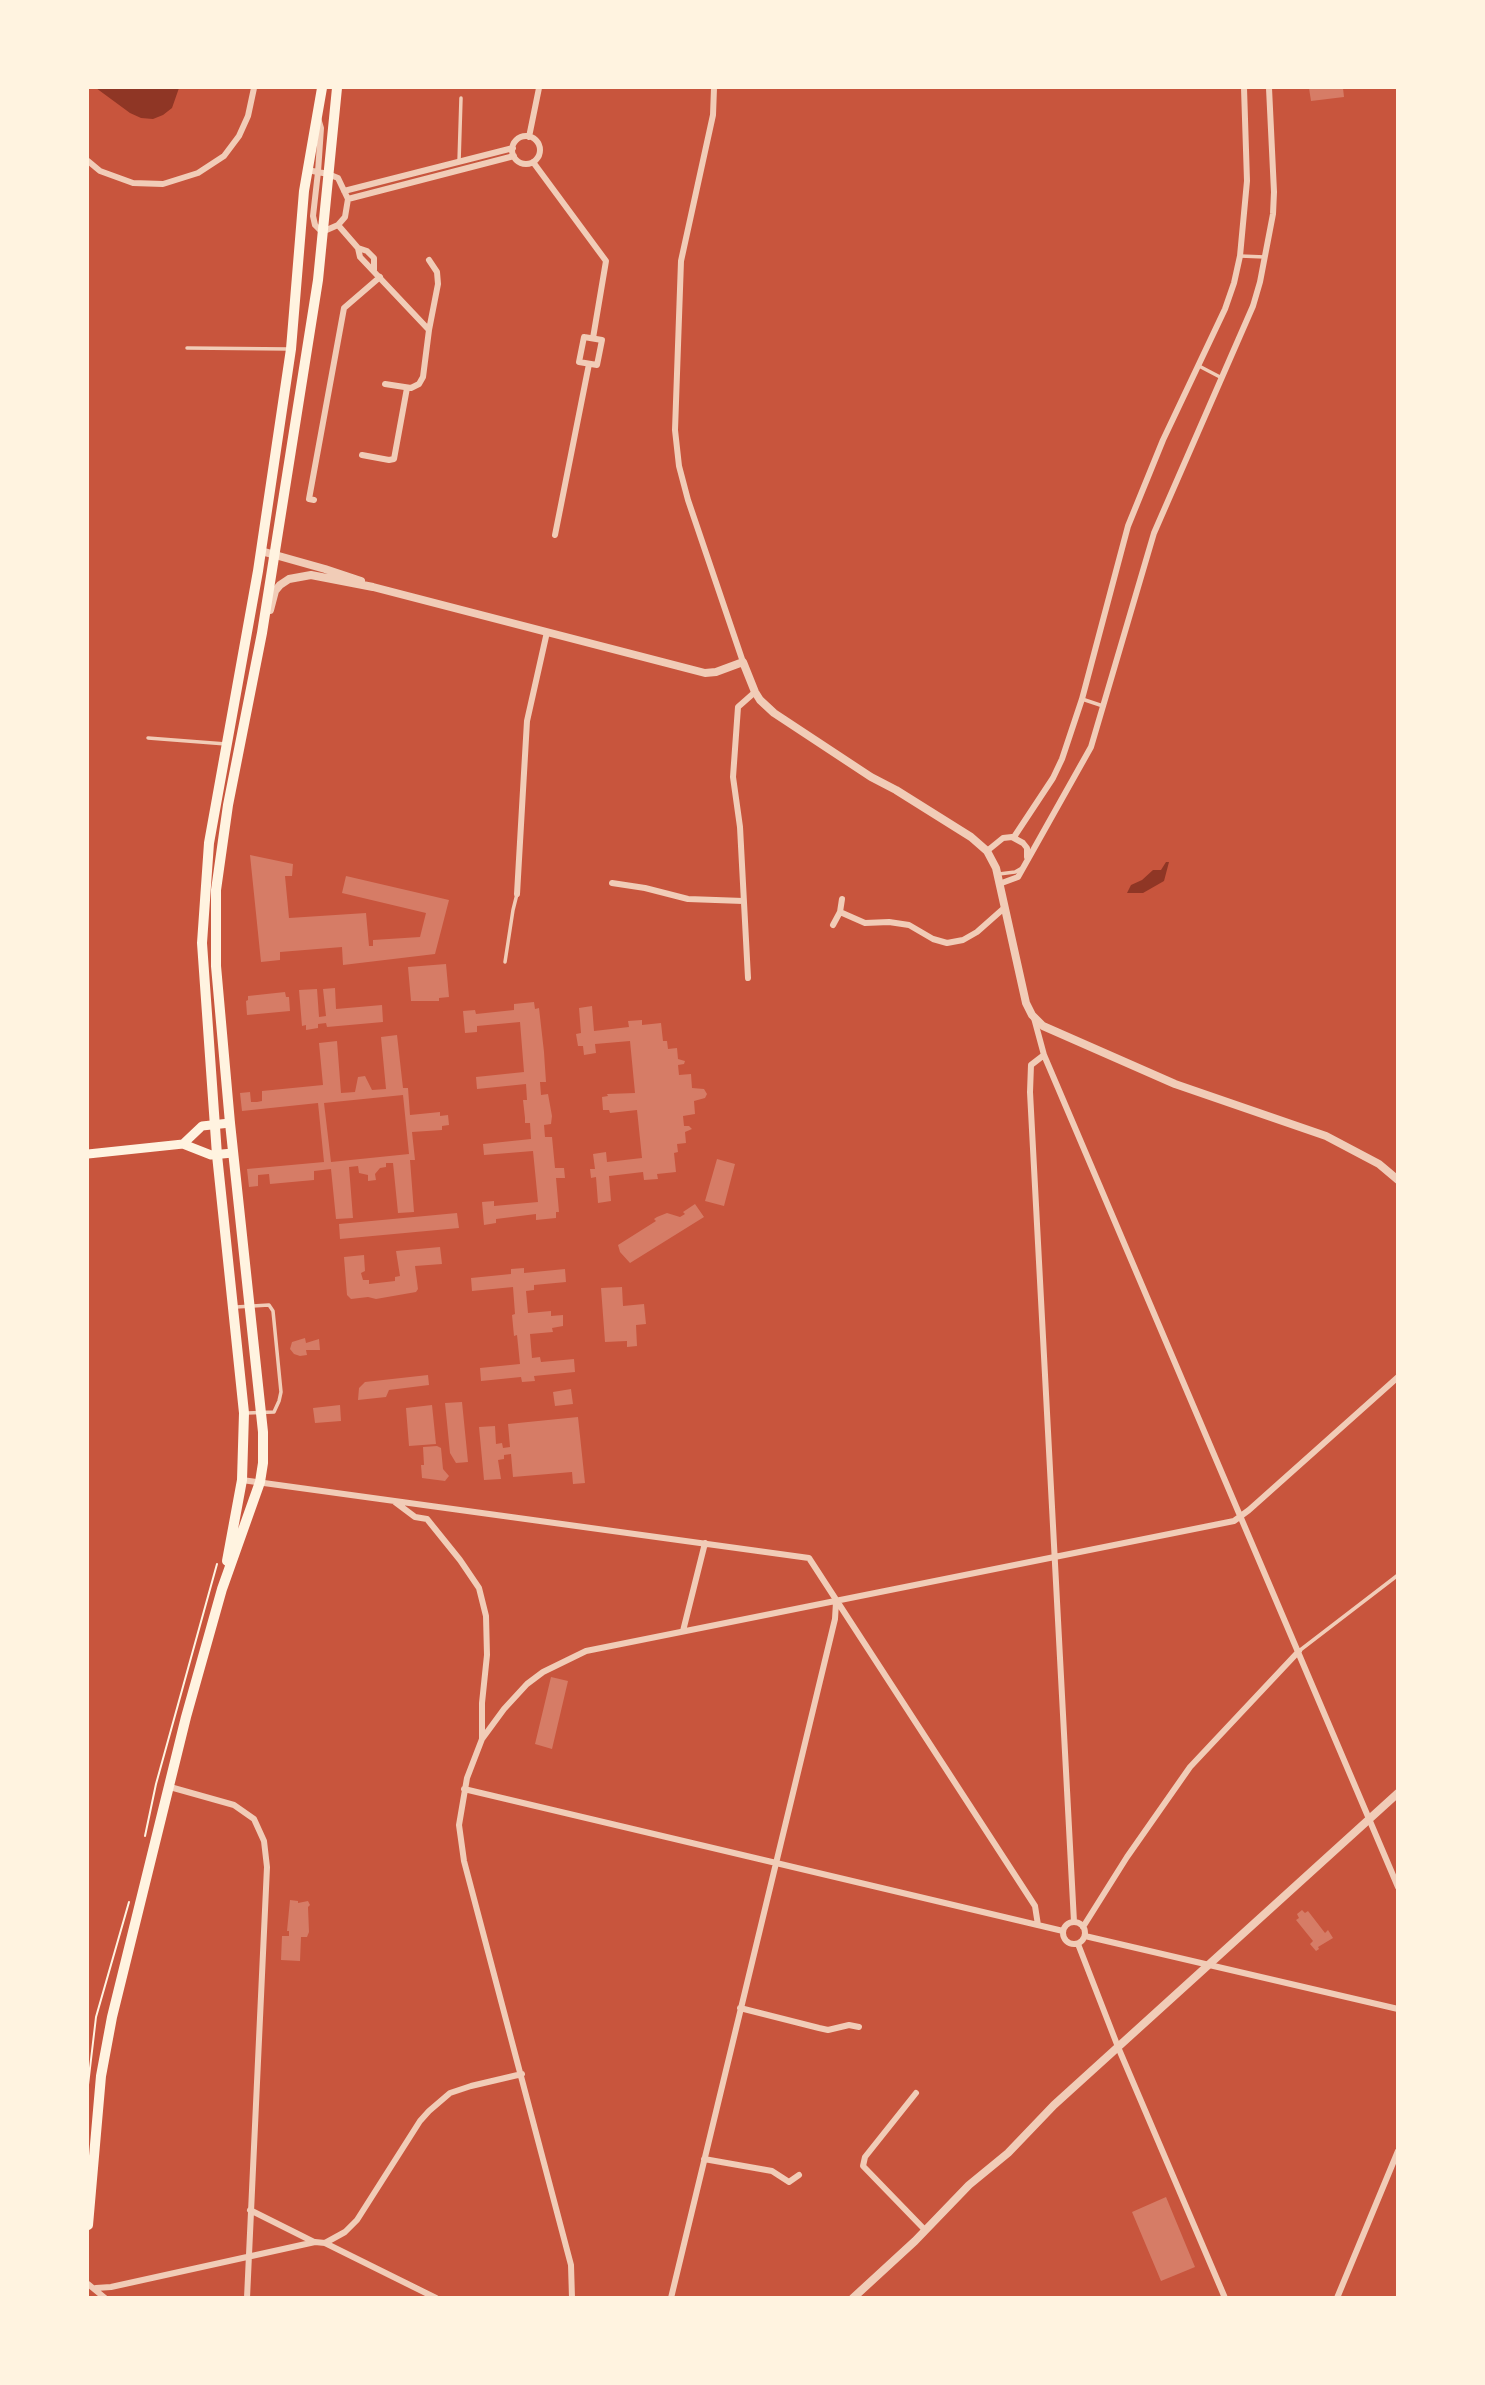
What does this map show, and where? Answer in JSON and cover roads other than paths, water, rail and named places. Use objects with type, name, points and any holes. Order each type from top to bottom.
[{"type":"main road","points":[[222,1589],[242,1480],[244,1413],[217,1154],[202,943],[209,843],[261,551],[291,349],[307,170],[322,88]]},
{"type":"main road","points":[[88,2225],[96,2124],[111,2022],[186,1717],[222,1589],[260,1482],[263,1456],[261,1413],[230,1122],[216,966],[215,909],[226,818],[262,633],[312,319],[323,232],[323,173],[337,88]]},
{"type":"main road","points":[[183,1144],[202,1126],[230,1122]]},
{"type":"main road","points":[[196,1134],[194,1139],[199,1151]]},
{"type":"main road","points":[[88,1154],[183,1144],[199,1151],[233,1153]]},
{"type":"street","points":[[88,161],[100,171],[133,183],[163,184],[198,173],[224,156],[239,136],[248,116],[254,88]]},
{"type":"street","points":[[529,137],[539,88]]},
{"type":"street","points":[[714,88],[713,116],[681,261],[674,410],[676,449],[688,500],[743,662],[760,701],[774,713],[871,777],[971,837],[994,862],[1026,1003],[1033,1016],[1035,1031],[1044,1055],[1398,1887]]},
{"type":"street","points":[[1014,837],[1058,768],[1082,699],[1128,526],[1158,452],[1225,309],[1234,283],[1240,256],[1247,181],[1244,88]]},
{"type":"street","points":[[999,884],[1018,877],[1091,747],[1154,533],[1253,306],[1265,257],[1274,192],[1269,88]]},
{"type":"street","points":[[316,113],[321,128],[323,173]]},
{"type":"street","points":[[513,152],[519,139],[529,137]]},
{"type":"street","points":[[513,152],[520,162],[533,162],[539,155],[539,146],[529,137]]},
{"type":"street","points":[[344,191],[513,152]]},
{"type":"street","points":[[533,162],[606,261],[593,338]]},
{"type":"street","points":[[348,199],[459,165]]},
{"type":"street","points":[[307,170],[338,178],[348,199],[345,217],[338,225],[323,232]]},
{"type":"street","points":[[338,225],[358,248],[360,257],[429,330]]},
{"type":"street","points":[[385,384],[407,388],[419,384],[423,377],[438,284],[437,272],[429,261]]},
{"type":"street","points":[[314,500],[309,499],[345,308],[380,277]]},
{"type":"street","points":[[584,337],[602,340],[597,365],[589,364],[579,362],[584,337]]},
{"type":"street","points":[[555,536],[589,364]]},
{"type":"street","points":[[362,455],[394,459],[407,388]]},
{"type":"street","points":[[261,551],[333,571],[373,587]]},
{"type":"street","points":[[258,571],[270,583],[311,575],[373,587],[705,673],[743,662]]},
{"type":"street","points":[[262,633],[275,591],[289,579]]},
{"type":"street","points":[[517,894],[527,721],[547,632]]},
{"type":"street","points":[[748,978],[740,827],[733,768],[738,707],[755,692]]},
{"type":"street","points":[[986,851],[1003,838],[1014,837],[1021,840],[1027,849],[1025,864]]},
{"type":"street","points":[[611,883],[688,899],[743,901]]},
{"type":"street","points":[[833,925],[840,912],[842,899]]},
{"type":"street","points":[[840,912],[864,923],[889,922],[909,925],[933,939],[947,943],[963,940],[977,932],[1003,909]]},
{"type":"street","points":[[1033,1016],[1050,1029],[1175,1084],[1326,1136],[1379,1164],[1398,1181]]},
{"type":"street","points":[[1044,1055],[1031,1065],[1030,1078],[1074,1922]]},
{"type":"street","points":[[572,2298],[571,2265],[464,1861],[459,1825],[464,1789],[482,1739],[504,1709],[527,1684],[586,1651],[1234,1521],[1398,1377]]},
{"type":"street","points":[[242,1480],[809,1558],[828,1583],[836,1601],[1035,1906],[1038,1925]]},
{"type":"street","points":[[394,1502],[415,1517],[427,1519],[479,1588],[486,1616],[487,1655],[482,1703],[482,1739]]},
{"type":"street","points":[[427,1519],[431,1505]]},
{"type":"street","points":[[683,1631],[705,1543]]},
{"type":"street","points":[[671,2298],[835,1619],[836,1601]]},
{"type":"street","points":[[1085,1936],[1083,1927],[1126,1857],[1190,1767],[1299,1651]]},
{"type":"street","points":[[170,1787],[234,1805],[254,1819],[264,1841],[267,1867],[247,2298]]},
{"type":"street","points":[[464,1789],[1063,1931]]},
{"type":"street","points":[[853,2298],[969,2185],[1008,2153],[1054,2105],[1398,1793]]},
{"type":"street","points":[[1083,1927],[1074,1922],[1067,1924],[1063,1931],[1065,1941],[1071,1945],[1078,1944],[1085,1936]]},
{"type":"street","points":[[1085,1936],[1398,2008]]},
{"type":"street","points":[[1078,1944],[1118,2047],[1225,2298]]},
{"type":"street","points":[[740,2008],[828,2030],[849,2025],[859,2027]]},
{"type":"street","points":[[325,2243],[345,2232],[357,2220],[429,2111],[450,2093],[522,2074]]},
{"type":"street","points":[[916,2092],[865,2157],[863,2166],[925,2230]]},
{"type":"street","points":[[1337,2298],[1398,2151]]},
{"type":"street","points":[[704,2159],[772,2171],[789,2182],[799,2175]]},
{"type":"street","points":[[250,2210],[315,2242]]},
{"type":"street","points":[[96,2288],[111,2287],[315,2242],[325,2243],[436,2298]]},
{"type":"street","points":[[88,2284],[106,2298]]},
{"type":"lane","points":[[459,165],[461,98]]},
{"type":"lane","points":[[1240,256],[1265,257]]},
{"type":"lane","points":[[187,348],[291,349]]},
{"type":"lane","points":[[1197,365],[1221,377]]},
{"type":"lane","points":[[1082,699],[1103,706]]},
{"type":"lane","points":[[148,738],[228,744]]},
{"type":"lane","points":[[997,874],[1015,872],[1025,864]]},
{"type":"lane","points":[[505,962],[517,894]]},
{"type":"lane","points":[[234,1307],[269,1305],[273,1311],[281,1392],[274,1412],[244,1413]]},
{"type":"lane","points":[[1299,1651],[1398,1575]]}]
